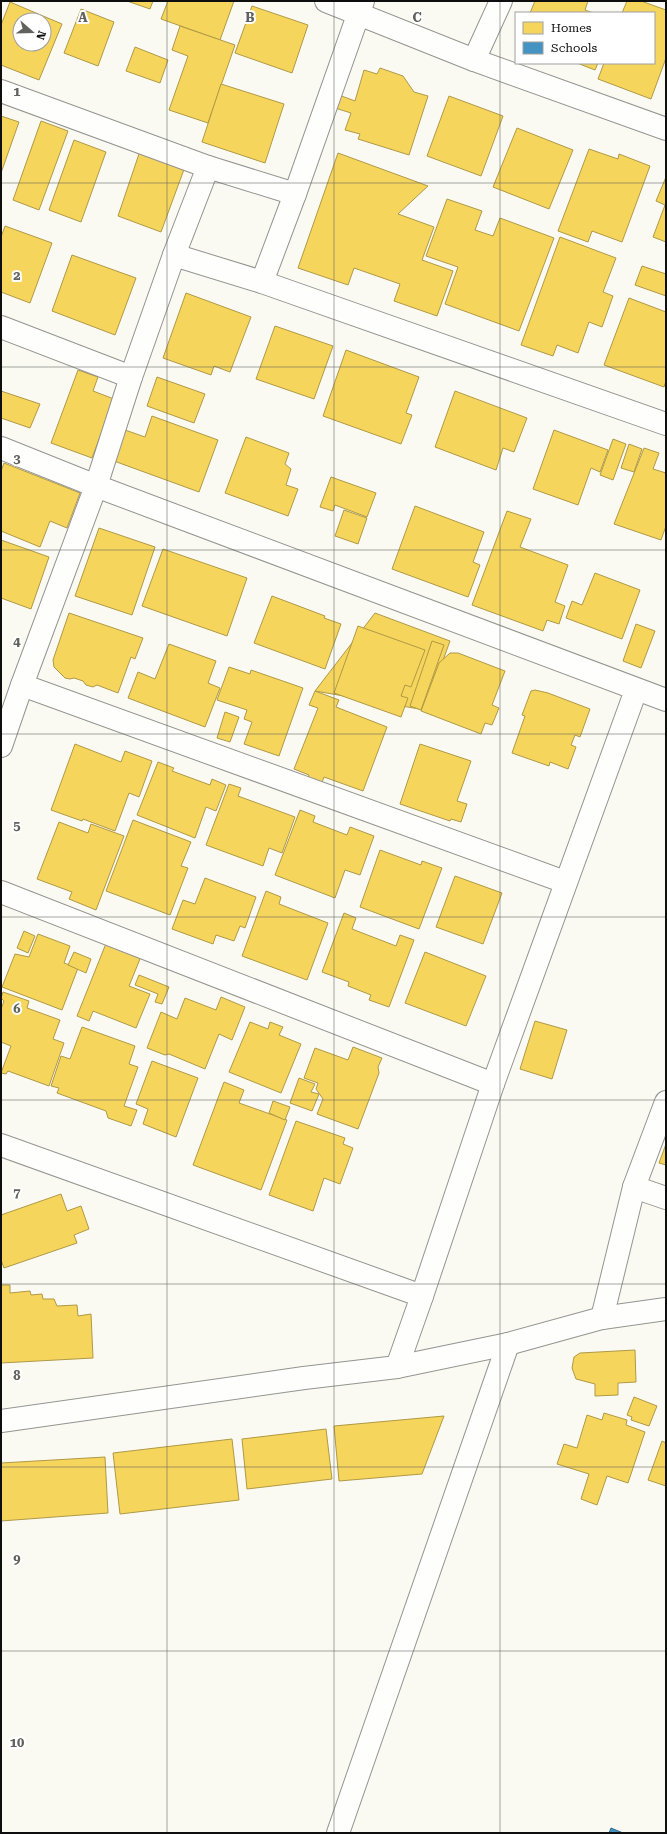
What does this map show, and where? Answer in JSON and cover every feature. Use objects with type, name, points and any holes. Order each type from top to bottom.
[{"type":"street","points":[[326,1],[360,7],[474,60],[666,130]]},
{"type":"street","points":[[474,60],[501,1]]},
{"type":"street","points":[[262,282],[295,194],[360,7]]},
{"type":"street","points":[[1,91],[208,167],[295,194]]},
{"type":"street","points":[[1,746],[96,486],[130,376],[208,167]]},
{"type":"street","points":[[174,255],[262,282],[666,424]]},
{"type":"street","points":[[1,327],[130,376]]},
{"type":"street","points":[[1,448],[96,486],[666,700]]},
{"type":"street","points":[[22,686],[565,882]]},
{"type":"street","points":[[397,1367],[493,1084],[565,882],[636,690]]},
{"type":"street","points":[[1,892],[493,1084]]},
{"type":"street","points":[[602,1318],[634,1187],[666,1102]]},
{"type":"street","points":[[1,1145],[422,1296]]},
{"type":"street","points":[[634,1187],[666,1198]]},
{"type":"street","points":[[1,1421],[304,1378],[397,1367],[508,1344],[602,1318],[666,1309]]},
{"type":"street","points":[[338,1833],[508,1344]]},
{"type":"building: Homes","points":[[127,1],[153,1],[150,9]]},
{"type":"building: Homes","points":[[168,1],[234,1],[220,40],[161,19]]},
{"type":"building: Homes","points":[[535,1],[588,1],[585,10],[590,12],[530,12]]},
{"type":"building: Homes","points":[[627,1],[641,1],[666,10],[666,58],[651,99],[598,79],[604,64],[655,64],[655,12],[622,12]]},
{"type":"building: Homes","points":[[10,2],[34,12],[12,12],[12,52],[50,52],[39,80],[1,65],[1,25]]},
{"type":"building: Homes","points":[[252,6],[308,25],[292,73],[235,53]]},
{"type":"building: Homes","points":[[81,9],[114,22],[98,66],[64,53]]},
{"type":"building: Homes","points":[[52,20],[62,24],[52,48]]},
{"type":"building: Homes","points":[[180,26],[235,45],[208,123],[169,110],[188,56],[172,50]]},
{"type":"building: Homes","points":[[135,47],[168,60],[160,83],[126,71]]},
{"type":"building: Homes","points":[[580,64],[598,64],[595,70]]},
{"type":"building: Homes","points":[[380,68],[403,76],[414,92],[428,96],[409,155],[358,139],[360,134],[345,130],[351,113],[335,108],[339,95],[355,101],[364,70],[377,74]]},
{"type":"building: Homes","points":[[221,84],[284,104],[265,163],[202,142]]},
{"type":"building: Homes","points":[[449,96],[503,116],[481,176],[427,156]]},
{"type":"building: Homes","points":[[1,116],[19,122],[1,173]]},
{"type":"building: Homes","points":[[41,121],[68,131],[39,210],[13,200]]},
{"type":"building: Homes","points":[[517,128],[573,150],[549,209],[493,187]]},
{"type":"building: Homes","points":[[74,140],[106,152],[81,222],[49,210]]},
{"type":"building: Homes","points":[[141,148],[186,164],[161,232],[118,216]]},
{"type":"building: Homes","points":[[589,149],[618,159],[619,154],[650,166],[622,242],[592,231],[588,242],[558,231]]},
{"type":"building: Homes","points":[[338,153],[428,186],[398,214],[434,227],[422,260],[453,271],[437,316],[394,301],[400,284],[354,268],[348,285],[298,268]]},
{"type":"building: Homes","points":[[666,177],[666,242],[653,237],[665,205],[656,201]]},
{"type":"building: Homes","points":[[447,199],[482,211],[475,230],[493,236],[500,218],[554,238],[519,331],[445,304],[458,267],[426,256]]},
{"type":"building: Homes","points":[[5,226],[52,243],[30,303],[1,292],[1,237]]},
{"type":"building: Homes","points":[[560,237],[616,258],[603,292],[613,296],[602,327],[589,322],[578,353],[557,345],[553,356],[521,345]]},
{"type":"building: Homes","points":[[72,255],[136,278],[115,335],[52,311]]},
{"type":"building: Homes","points":[[642,266],[666,274],[666,296],[635,285]]},
{"type":"building: Homes","points":[[186,293],[251,317],[230,372],[214,366],[211,375],[163,358]]},
{"type":"building: Homes","points":[[629,298],[666,312],[666,381],[664,387],[604,365]]},
{"type":"building: Homes","points":[[275,326],[333,346],[314,399],[256,379]]},
{"type":"building: Homes","points":[[346,350],[419,377],[406,413],[412,415],[401,444],[323,416]]},
{"type":"building: Homes","points":[[78,370],[98,377],[93,391],[114,399],[92,458],[51,443]]},
{"type":"building: Homes","points":[[157,377],[205,394],[194,423],[147,406]]},
{"type":"building: Homes","points":[[1,391],[40,404],[30,428],[1,418]]},
{"type":"building: Homes","points":[[455,391],[527,418],[514,452],[503,448],[496,470],[435,447]]},
{"type":"building: Homes","points":[[152,416],[218,440],[199,492],[114,461],[125,430],[145,437]]},
{"type":"building: Homes","points":[[554,430],[608,450],[600,472],[591,468],[578,505],[533,489]]},
{"type":"building: Homes","points":[[246,437],[289,453],[285,464],[291,469],[286,485],[298,489],[288,516],[225,493]]},
{"type":"building: Homes","points":[[613,439],[626,444],[613,480],[600,475]]},
{"type":"building: Homes","points":[[629,444],[642,449],[634,472],[621,468]]},
{"type":"building: Homes","points":[[644,448],[659,453],[653,469],[666,473],[666,526],[661,540],[614,524]]},
{"type":"building: Homes","points":[[4,463],[80,493],[67,528],[50,521],[40,547],[1,531],[1,471]]},
{"type":"building: Homes","points":[[331,477],[376,493],[367,517],[335,505],[333,511],[320,507]]},
{"type":"building: Homes","points":[[415,506],[484,532],[473,562],[480,565],[468,597],[392,569]]},
{"type":"building: Homes","points":[[344,510],[367,518],[358,544],[335,536]]},
{"type":"building: Homes","points":[[507,511],[531,519],[520,547],[568,565],[555,602],[565,606],[559,624],[547,620],[543,631],[472,605]]},
{"type":"building: Homes","points":[[99,528],[155,547],[132,615],[75,596]]},
{"type":"building: Homes","points":[[1,540],[49,557],[31,609],[1,598]]},
{"type":"building: Homes","points":[[163,549],[247,578],[227,636],[142,606]]},
{"type":"building: Homes","points":[[595,573],[640,590],[622,639],[566,618],[572,601],[582,605]]},
{"type":"building: Homes","points":[[272,596],[325,616],[324,618],[341,624],[325,669],[254,643]]},
{"type":"building: Homes","points":[[69,613],[143,638],[135,659],[131,657],[118,693],[97,685],[93,687],[86,685],[83,681],[74,678],[65,678],[54,667],[53,660]]},
{"type":"building: Homes","points":[[375,613],[450,641],[425,710],[315,691]]},
{"type":"building: Homes","points":[[636,624],[655,631],[641,668],[623,661]]},
{"type":"building: Homes","points":[[358,626],[425,650],[411,687],[405,685],[401,696],[408,698],[401,717],[334,693]]},
{"type":"building: Homes","points":[[432,641],[444,645],[421,710],[410,706]]},
{"type":"building: Homes","points":[[169,644],[216,661],[208,683],[220,688],[205,727],[128,698],[138,672],[155,679]]},
{"type":"building: Homes","points":[[450,653],[458,653],[505,671],[492,705],[499,708],[492,725],[485,723],[481,734],[421,711],[439,663]]},
{"type":"building: Homes","points":[[229,667],[250,674],[251,670],[303,688],[279,756],[244,744],[252,722],[244,719],[247,710],[217,700]]},
{"type":"building: Homes","points":[[535,690],[548,693],[590,709],[580,737],[575,735],[571,745],[576,747],[568,769],[550,762],[549,766],[512,753],[525,716],[522,715],[531,691]]},
{"type":"building: Homes","points":[[315,691],[339,700],[336,707],[387,727],[363,791],[324,777],[320,788],[307,783],[309,775],[294,769],[318,708],[309,705]]},
{"type":"building: Homes","points":[[225,712],[239,717],[230,742],[217,738]]},
{"type":"building: Homes","points":[[75,744],[121,762],[125,751],[152,761],[139,797],[129,793],[115,831],[83,819],[82,821],[51,810]]},
{"type":"building: Homes","points":[[420,744],[471,761],[457,801],[467,804],[461,822],[451,819],[450,821],[400,804]]},
{"type":"building: Homes","points":[[158,762],[174,768],[172,771],[210,785],[212,779],[226,785],[216,811],[206,807],[195,838],[137,815]]},
{"type":"building: Homes","points":[[229,784],[241,788],[238,796],[295,817],[282,853],[269,848],[263,866],[206,845]]},
{"type":"building: Homes","points":[[300,810],[315,816],[313,822],[347,835],[350,827],[374,836],[360,875],[345,870],[335,898],[275,875]]},
{"type":"building: Homes","points":[[133,820],[191,842],[181,866],[188,868],[170,915],[106,891]]},
{"type":"building: Homes","points":[[59,822],[88,833],[91,824],[124,836],[96,910],[69,899],[72,892],[37,879]]},
{"type":"building: Homes","points":[[380,850],[421,865],[422,861],[442,868],[419,929],[360,907]]},
{"type":"building: Homes","points":[[455,876],[502,893],[483,944],[436,927]]},
{"type":"building: Homes","points":[[205,878],[256,897],[245,928],[240,926],[234,941],[216,935],[213,944],[172,929],[183,900],[195,904]]},
{"type":"building: Homes","points":[[266,891],[281,897],[279,904],[328,923],[307,980],[242,956]]},
{"type":"building: Homes","points":[[344,913],[356,918],[352,929],[396,946],[400,935],[414,940],[389,1007],[369,1000],[371,995],[348,986],[349,982],[322,972]]},
{"type":"building: Homes","points":[[24,931],[35,936],[28,953],[17,948]]},
{"type":"building: Homes","points":[[38,934],[70,946],[64,963],[78,968],[62,1010],[2,987],[15,954],[29,957]]},
{"type":"building: Homes","points":[[107,941],[142,954],[129,986],[150,994],[136,1028],[93,1011],[89,1021],[77,1016]]},
{"type":"building: Homes","points":[[74,952],[91,959],[86,973],[68,965]]},
{"type":"building: Homes","points":[[425,952],[486,976],[466,1026],[405,1003]]},
{"type":"building: Homes","points":[[139,975],[169,987],[162,1004],[155,1002],[158,994],[135,985]]},
{"type":"building: Homes","points":[[3,992],[29,1001],[27,1008],[60,1020],[53,1039],[64,1043],[49,1086],[8,1071],[6,1074],[1,1073],[11,1046],[1,1042],[1,1009],[4,1001],[1,998]]},
{"type":"building: Homes","points":[[221,997],[245,1007],[232,1040],[219,1034],[205,1069],[169,1054],[165,1055],[147,1048],[161,1012],[177,1019],[185,998],[216,1010]]},
{"type":"building: Homes","points":[[535,1021],[567,1030],[552,1079],[520,1069]]},
{"type":"building: Homes","points":[[250,1022],[268,1029],[270,1022],[283,1027],[279,1035],[301,1044],[281,1093],[229,1072]]},
{"type":"building: Homes","points":[[82,1027],[135,1046],[129,1064],[138,1067],[124,1106],[137,1110],[131,1126],[108,1118],[106,1111],[57,1093],[59,1088],[51,1086],[61,1056],[70,1059]]},
{"type":"building: Homes","points":[[353,1047],[382,1058],[378,1067],[379,1073],[358,1129],[317,1114],[323,1099],[316,1089],[318,1083],[304,1078],[315,1048],[348,1060]]},
{"type":"building: Homes","points":[[152,1061],[198,1078],[176,1137],[143,1124],[148,1109],[136,1104]]},
{"type":"building: Homes","points":[[299,1078],[315,1084],[311,1092],[319,1094],[312,1111],[290,1103]]},
{"type":"building: Homes","points":[[224,1082],[244,1090],[239,1103],[287,1120],[261,1190],[193,1165]]},
{"type":"building: Homes","points":[[273,1101],[290,1107],[285,1120],[269,1113]]},
{"type":"building: Homes","points":[[296,1121],[345,1138],[343,1144],[353,1148],[340,1184],[324,1178],[313,1211],[269,1195]]},
{"type":"building: Homes","points":[[666,1144],[666,1165],[659,1163]]},
{"type":"building: Homes","points":[[61,1194],[67,1211],[81,1206],[89,1229],[74,1235],[77,1243],[4,1268],[1,1260],[1,1215]]},
{"type":"building: Homes","points":[[1,1285],[10,1285],[10,1293],[30,1291],[31,1295],[42,1294],[43,1299],[54,1299],[57,1306],[77,1305],[78,1316],[91,1314],[93,1358],[1,1363]]},
{"type":"building: Homes","points":[[635,1350],[636,1382],[618,1383],[618,1395],[595,1396],[595,1384],[576,1379],[572,1368],[574,1357],[580,1353]]},
{"type":"building: Homes","points":[[634,1397],[657,1406],[649,1426],[631,1420],[632,1417],[627,1415]]},
{"type":"building: Homes","points":[[604,1413],[627,1420],[626,1425],[645,1432],[628,1483],[607,1476],[597,1505],[581,1499],[589,1474],[557,1464],[564,1444],[577,1448],[587,1415],[602,1420]]},
{"type":"building: Homes","points":[[444,1416],[422,1474],[339,1481],[334,1426]]},
{"type":"building: Homes","points":[[326,1429],[332,1479],[247,1489],[242,1439]]},
{"type":"building: Homes","points":[[232,1439],[239,1500],[120,1514],[113,1453]]},
{"type":"building: Homes","points":[[662,1441],[666,1443],[666,1486],[648,1480]]},
{"type":"building: Homes","points":[[105,1457],[108,1513],[1,1521],[1,1463]]},
{"type":"building: Schools","points":[[611,1828],[623,1833],[609,1833]]}]
